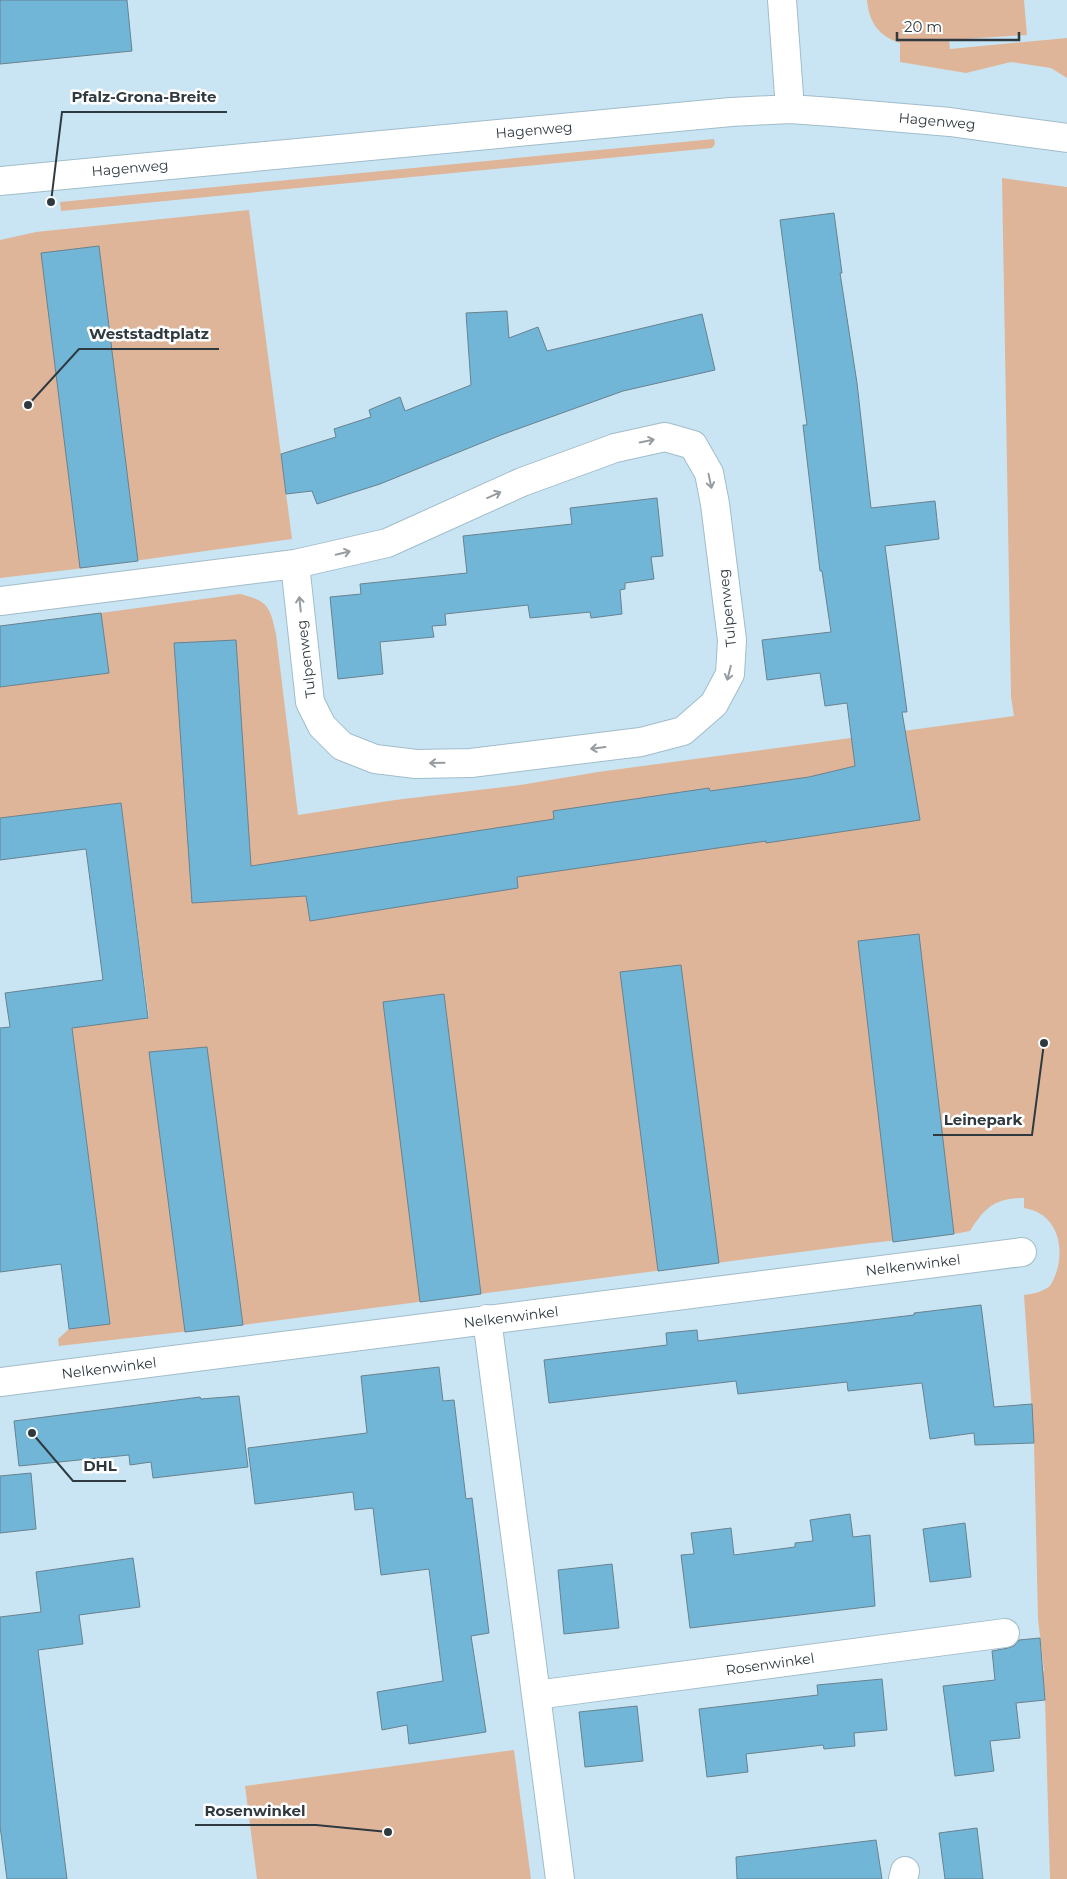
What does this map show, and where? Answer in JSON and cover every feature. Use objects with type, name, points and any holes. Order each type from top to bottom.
[{"type":"street","points":[[782,0],[790,109]]},
{"type":"street","name":"Hagenweg","points":[[0,181],[722,112],[790,109],[950,122],[1067,138]]},
{"type":"street","name":"Tulpenweg","points":[[0,600],[295,564],[387,543],[522,482],[615,448],[665,437],[693,445],[709,473],[715,504],[732,640],[730,674],[714,704],[683,731],[642,742],[470,763],[416,764],[375,759],[342,746],[322,726],[310,702],[295,564]]},
{"type":"street","name":"Nelkenwinkel","points":[[0,1382],[1022,1252]]},
{"type":"street","points":[[487,1320],[560,1879]]},
{"type":"street","name":"Rosenwinkel","points":[[536,1694],[1005,1633]]},
{"type":"shaded area","points":[[867,0],[1024,0],[1027,35],[949,40],[950,49],[1067,38],[1067,78],[1051,68],[1011,62],[966,73],[900,62],[900,43],[886,37],[876,28],[870,15]]},
{"type":"shaded area","points":[[714,139],[715,144],[712,148],[61,211],[60,202]]},
{"type":"shaded area","points":[[1002,178],[1067,187],[1067,1879],[1050,1879],[1045,1700],[1042,1672],[1044,1671],[1038,1619],[1034,1443],[1024,1295],[1050,1286],[1059,1263],[1058,1239],[1054,1228],[1047,1219],[1037,1212],[1024,1208],[1024,1198],[1014,1198],[998,1202],[986,1210],[970,1231],[954,1234],[862,1244],[243,1325],[59,1346],[58,1339],[69,1329],[110,1323],[72,1028],[149,1017],[121,803],[0,818],[0,687],[109,673],[101,613],[240,594],[262,602],[272,617],[276,634],[298,815],[395,800],[520,785],[598,772],[1014,716],[1011,697]]},
{"type":"shaded area","points":[[249,210],[292,539],[0,578],[0,240],[36,232]]},
{"type":"shaded area","points":[[514,1750],[531,1879],[257,1879],[245,1786]]},
{"type":"building","points":[[0,0],[127,0],[132,51],[0,64]]},
{"type":"building","points":[[834,213],[842,273],[840,273],[857,383],[871,508],[935,501],[939,539],[885,546],[907,712],[902,712],[920,820],[517,877],[518,888],[310,921],[306,896],[192,903],[174,643],[236,640],[251,866],[554,819],[553,811],[709,788],[710,791],[809,777],[855,766],[847,703],[825,706],[820,673],[767,680],[762,640],[831,632],[822,571],[820,571],[803,425],[807,425],[780,220]]},
{"type":"building","points":[[99,246],[138,561],[80,568],[41,253]]},
{"type":"building","points":[[507,311],[509,338],[538,327],[547,351],[702,314],[715,370],[623,391],[501,435],[380,484],[317,504],[312,491],[286,494],[281,454],[336,437],[334,429],[371,417],[369,410],[400,397],[405,411],[471,385],[466,313]]},
{"type":"building","points":[[657,498],[663,556],[651,557],[654,579],[625,583],[625,589],[620,590],[622,614],[591,618],[590,612],[530,618],[528,605],[445,614],[446,625],[432,626],[434,637],[380,642],[383,674],[338,679],[330,597],[361,594],[360,584],[467,573],[463,536],[572,524],[570,508]]},
{"type":"building","points":[[101,613],[109,673],[0,687],[0,626]]},
{"type":"building","points":[[121,803],[148,1018],[72,1028],[110,1324],[69,1329],[61,1264],[0,1272],[0,1028],[10,1027],[5,993],[103,980],[86,849],[0,860],[0,818]]},
{"type":"building","points":[[919,934],[954,1234],[893,1242],[858,941]]},
{"type":"building","points":[[681,965],[719,1263],[658,1271],[620,972]]},
{"type":"building","points":[[444,994],[481,1294],[420,1302],[383,1002]]},
{"type":"building","points":[[207,1047],[243,1325],[185,1332],[149,1052]]},
{"type":"building","points":[[981,1305],[994,1407],[1032,1404],[1034,1443],[975,1445],[974,1433],[930,1439],[922,1383],[848,1391],[847,1382],[738,1394],[736,1381],[549,1403],[544,1360],[667,1345],[666,1333],[697,1330],[698,1341]]},
{"type":"building","points":[[439,1367],[443,1401],[454,1400],[466,1499],[472,1498],[489,1633],[471,1636],[486,1732],[409,1744],[407,1725],[382,1730],[377,1692],[443,1681],[429,1569],[381,1575],[373,1508],[355,1510],[353,1492],[255,1504],[248,1448],[367,1433],[361,1376]]},
{"type":"building","points":[[239,1396],[248,1467],[153,1478],[151,1462],[130,1465],[129,1455],[19,1466],[14,1421],[200,1397],[201,1399]]},
{"type":"building","points":[[31,1473],[36,1529],[0,1533],[0,1476]]},
{"type":"building","points":[[850,1514],[853,1537],[870,1535],[875,1606],[690,1628],[681,1555],[694,1554],[691,1533],[731,1528],[734,1555],[795,1547],[795,1543],[813,1541],[810,1520]]},
{"type":"building","points":[[965,1523],[971,1577],[930,1582],[923,1529]]},
{"type":"building","points":[[133,1558],[140,1607],[79,1615],[83,1644],[38,1650],[67,1879],[7,1879],[0,1826],[0,1617],[41,1612],[36,1572]]},
{"type":"building","points":[[612,1564],[619,1628],[564,1634],[558,1570]]},
{"type":"building","points":[[1040,1638],[1045,1700],[1016,1703],[1020,1738],[990,1741],[994,1771],[955,1776],[943,1686],[995,1680],[992,1651],[1014,1646],[1019,1640]]},
{"type":"building","points":[[882,1679],[887,1730],[854,1733],[855,1746],[824,1749],[823,1745],[746,1754],[748,1772],[707,1777],[699,1709],[818,1695],[817,1685]]},
{"type":"building","points":[[637,1706],[643,1761],[585,1767],[579,1712]]},
{"type":"building","points":[[977,1828],[983,1879],[945,1879],[939,1833]]},
{"type":"building","points":[[876,1840],[882,1879],[737,1879],[736,1857]]},
{"type":"place","name":"Pfalz-Grona-Breite","points":[[51,202]]},
{"type":"place","name":"Weststadtplatz","points":[[28,405]]},
{"type":"place","name":"Leinepark","points":[[1044,1043]]},
{"type":"place","name":"DHL","points":[[32,1433]]},
{"type":"place","name":"Rosenwinkel","points":[[388,1832]]}]
